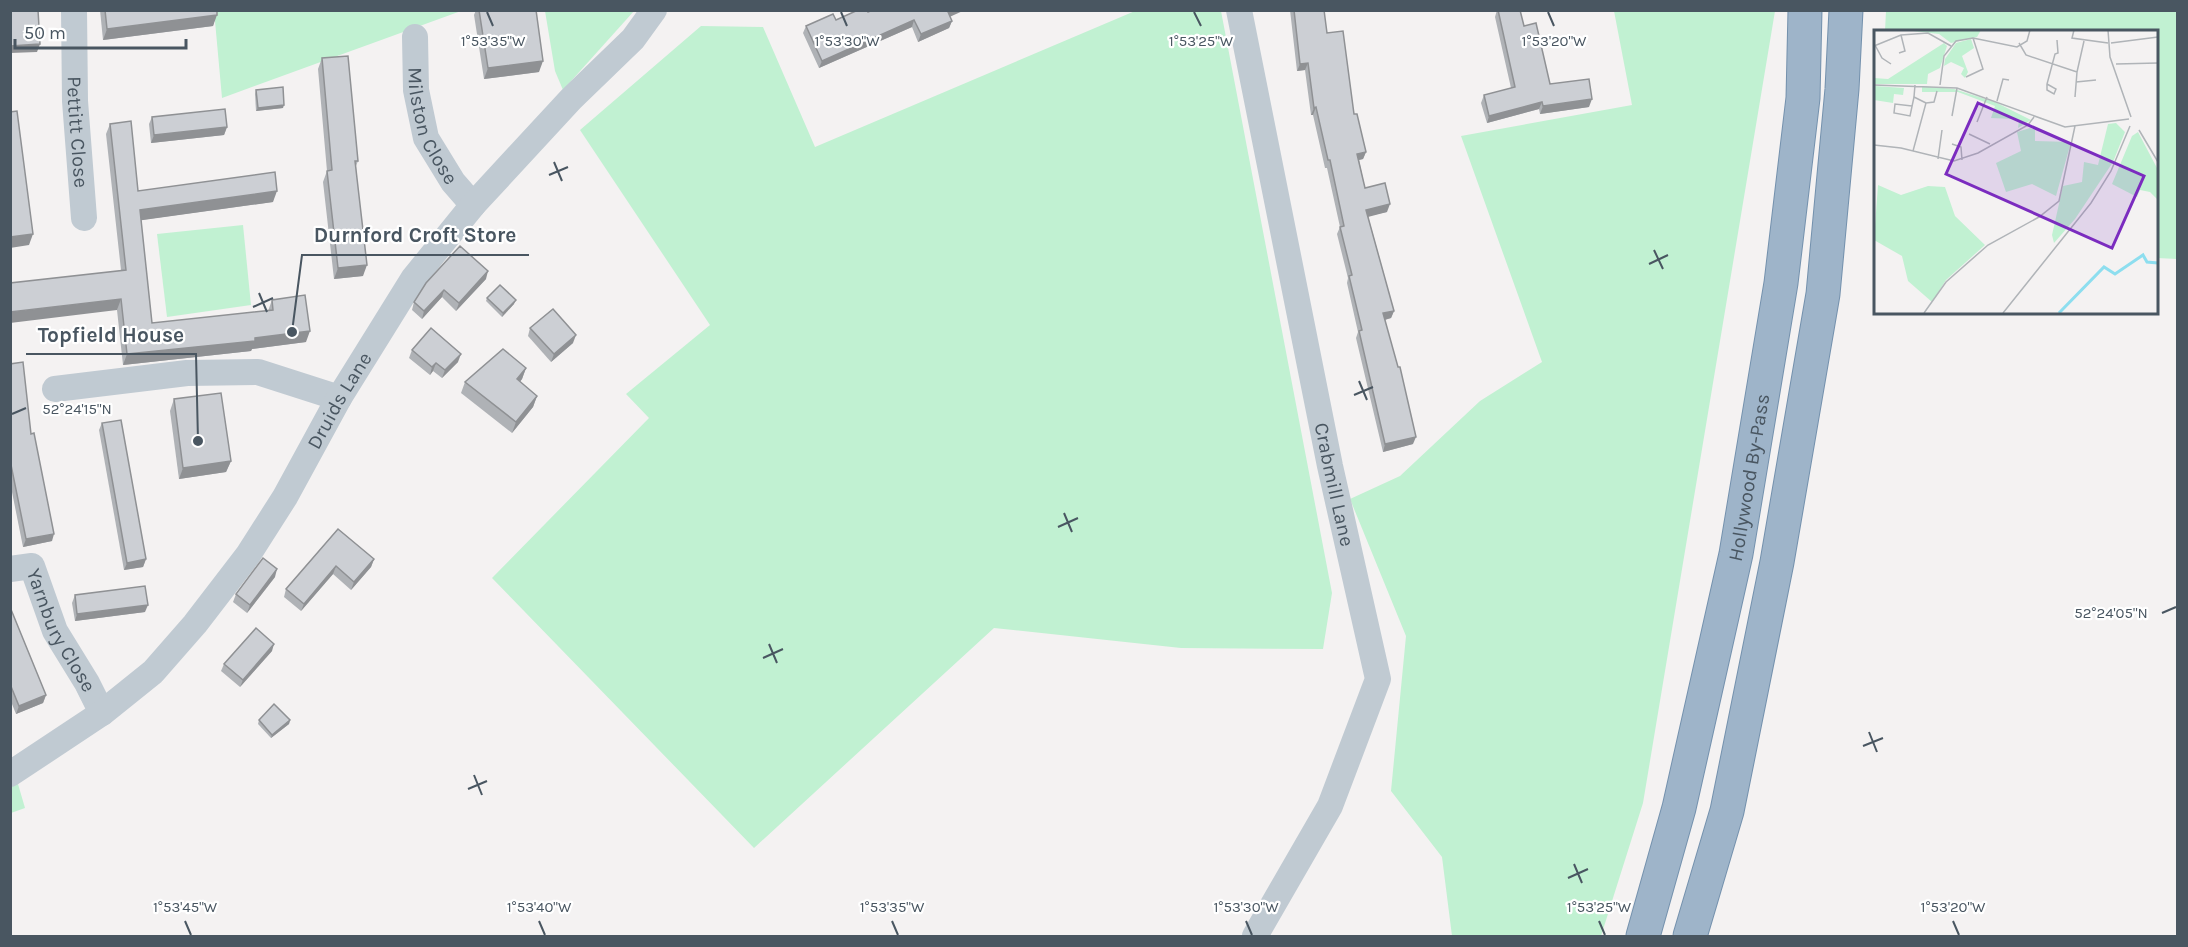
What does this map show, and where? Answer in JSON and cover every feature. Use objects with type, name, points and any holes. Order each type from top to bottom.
[{"type":"highway","name":"Hollywood By-Pass","points":[[1643,936],[1679,808],[1736,554],[1781,283],[1803,98],[1805,10]]},
{"type":"highway","points":[[1690,936],[1727,811],[1777,562],[1823,294],[1842,88],[1846,10]]},
{"type":"street","name":"Pettitt Close","points":[[74,10],[75,101],[84,218]]},
{"type":"street","name":"Druids Lane","points":[[10,774],[102,713],[153,672],[195,624],[248,555],[285,497],[339,398],[413,279],[473,205],[570,99],[633,39],[654,10]]},
{"type":"street","name":"Crabmill Lane","points":[[1239,10],[1330,466],[1378,680],[1330,806],[1255,936]]},
{"type":"street","name":"Milston Close","points":[[415,37],[416,90],[426,138],[453,182],[473,205]]},
{"type":"street","points":[[55,389],[187,373],[258,372],[339,398]]},
{"type":"street","name":"Yarnbury Close","points":[[10,569],[32,566],[55,631],[87,682],[102,713]]},
{"type":"green space","points":[[214,10],[461,11],[222,98]]},
{"type":"green space","points":[[545,11],[634,11],[563,90],[555,71]]},
{"type":"green space","points":[[1135,11],[1221,11],[1332,593],[1323,649],[1181,648],[994,628],[754,848],[492,578],[649,418],[626,394],[710,325],[580,130],[701,26],[763,27],[815,147]]},
{"type":"green space","points":[[1614,11],[1775,11],[1643,803],[1601,936],[1452,936],[1442,857],[1391,791],[1406,636],[1350,499],[1400,476],[1480,401],[1542,362],[1461,136],[1632,105]]},
{"type":"green space","points":[[1886,11],[2177,11],[2177,259],[2158,258],[2158,30],[1885,30]]},
{"type":"green space","points":[[243,225],[251,305],[167,317],[157,234]]},
{"type":"green space","points":[[18,784],[25,808],[11,813],[11,786]]},
{"type":"building","points":[[38,10],[40,44],[10,46],[10,11]]},
{"type":"building","points":[[105,10],[217,10],[217,15],[107,29]]},
{"type":"building","points":[[479,10],[536,10],[543,61],[488,68]]},
{"type":"building","points":[[858,10],[868,12],[873,10],[950,10],[948,12],[952,21],[921,34],[914,20],[822,61],[806,26],[833,14],[836,20]]},
{"type":"building","points":[[1294,10],[1324,10],[1327,33],[1343,31],[1354,114],[1357,114],[1366,152],[1357,154],[1365,188],[1385,183],[1390,204],[1366,210],[1394,311],[1383,313],[1398,367],[1400,367],[1416,437],[1385,444],[1359,331],[1362,330],[1349,276],[1352,275],[1340,227],[1344,226],[1330,160],[1328,160],[1316,107],[1314,108],[1308,63],[1300,64]]},
{"type":"building","points":[[1498,10],[1520,10],[1524,26],[1536,23],[1550,84],[1589,79],[1592,99],[1543,106],[1542,102],[1489,116],[1484,95],[1515,87]]},
{"type":"building","points":[[348,56],[358,161],[355,161],[367,265],[338,268],[327,171],[332,170],[322,58]]},
{"type":"building","points":[[283,87],[284,105],[258,108],[256,90]]},
{"type":"building","points":[[225,109],[227,127],[154,135],[152,117]]},
{"type":"building","points":[[17,111],[33,234],[10,237],[10,112]]},
{"type":"building","points":[[131,121],[138,191],[275,172],[277,191],[140,210],[152,323],[273,310],[272,300],[305,295],[310,331],[255,338],[255,341],[127,354],[121,299],[10,312],[10,283],[126,270],[110,124]]},
{"type":"building","points":[[460,246],[488,271],[459,303],[444,290],[424,311],[414,302],[426,283]]},
{"type":"building","points":[[500,285],[516,300],[503,313],[487,298]]},
{"type":"building","points":[[553,309],[576,335],[554,354],[530,328]]},
{"type":"building","points":[[431,328],[461,354],[445,370],[436,363],[432,367],[412,350]]},
{"type":"building","points":[[503,349],[526,368],[517,379],[537,396],[516,422],[465,382]]},
{"type":"building","points":[[23,362],[31,434],[34,433],[54,534],[26,539],[10,460],[10,364]]},
{"type":"building","points":[[221,393],[231,461],[183,468],[174,399]]},
{"type":"building","points":[[121,420],[146,559],[127,563],[102,423]]},
{"type":"building","points":[[338,529],[374,559],[354,582],[336,566],[304,604],[286,589]]},
{"type":"building","points":[[263,558],[277,569],[250,605],[236,594]]},
{"type":"building","points":[[145,586],[148,605],[77,614],[75,595]]},
{"type":"building","points":[[10,607],[46,695],[19,706],[10,684]]},
{"type":"building","points":[[256,628],[274,644],[243,680],[224,664]]},
{"type":"building","points":[[274,704],[290,720],[272,735],[259,720]]},
{"type":"place","name":"Durnford Croft Store","points":[[292,332]]},
{"type":"place","name":"Topfield House","points":[[198,441]]}]
